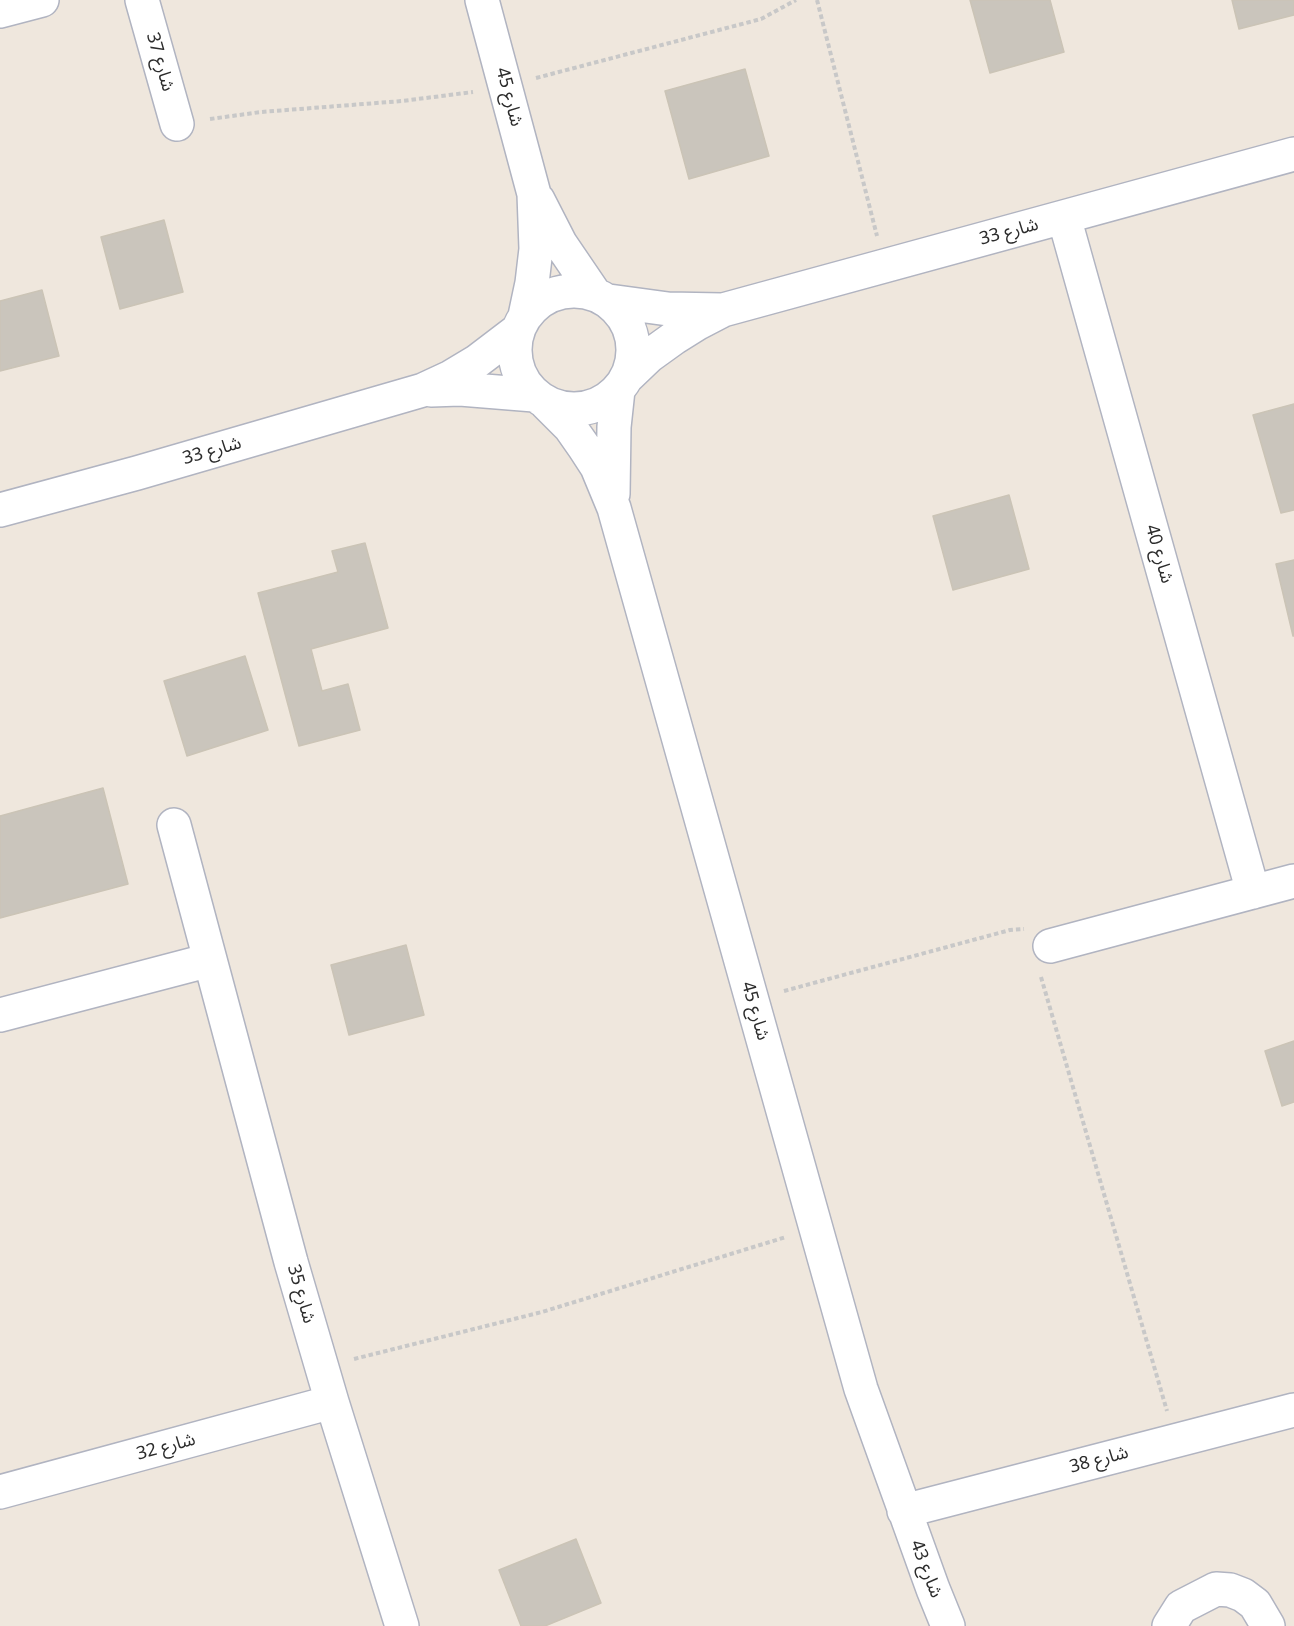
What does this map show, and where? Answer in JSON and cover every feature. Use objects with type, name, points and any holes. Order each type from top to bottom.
[{"type":"street","points":[[0,11],[42,0]]},
{"type":"street","name":"شارع 37","points":[[142,0],[177,124]]},
{"type":"street","name":"شارع 45","points":[[482,0],[534,194],[536,249],[532,283],[521,323]]},
{"type":"street","name":"شارع 33","points":[[623,383],[649,356],[698,322],[723,310],[1294,154]]},
{"type":"street","name":"شارع 45","points":[[534,194],[560,243],[602,297]]},
{"type":"street","name":"شارع 40","points":[[1064,217],[1253,892]]},
{"type":"street","points":[[579,290],[602,297],[621,313],[630,328],[634,344],[633,361],[623,383],[606,400],[584,408],[561,408],[540,399],[525,384],[518,372],[515,344],[521,323],[536,304],[556,294],[579,290]]},
{"type":"street","name":"شارع 33","points":[[602,297],[668,309],[723,310]]},
{"type":"street","name":"شارع 33","points":[[0,510],[423,390],[451,378],[476,362],[521,323]]},
{"type":"street","name":"شارع 45","points":[[614,508],[614,437],[623,383]]},
{"type":"street","name":"شارع 33","points":[[423,390],[460,389],[540,399]]},
{"type":"street","name":"شارع 45","points":[[540,399],[570,427],[585,447],[597,467],[614,508],[861,1389],[904,1511]]},
{"type":"street","name":"شارع 35","points":[[174,825],[321,1367],[402,1626]]},
{"type":"street","points":[[1045,961],[1253,892],[1294,881]]},
{"type":"street","points":[[0,1015],[210,960]]},
{"type":"street","name":"شارع 32","points":[[0,1492],[332,1402]]},
{"type":"street","name":"شارع 38","points":[[904,1511],[1294,1410]]},
{"type":"street","name":"شارع 43","points":[[904,1511],[948,1626]]},
{"type":"street","points":[[1175,1617],[1216,1589],[1230,1590],[1243,1595],[1255,1604],[1266,1622]]},
{"type":"path","points":[[817,0],[885,266]]},
{"type":"path","points":[[752,1000],[1010,930],[1022,928],[1034,931],[1043,938],[1045,961],[1176,1440]]},
{"type":"path","points":[[321,1367],[542,1312],[816,1228]]},
{"type":"building","points":[[970,0],[1050,0],[1064,52],[990,73]]},
{"type":"building","points":[[1232,0],[1294,0],[1294,15],[1239,29]]},
{"type":"building","points":[[745,69],[769,156],[689,179],[665,91]]},
{"type":"building","points":[[164,220],[183,292],[120,309],[101,237]]},
{"type":"building","points":[[42,290],[59,356],[0,371],[0,301]]},
{"type":"building","points":[[1294,404],[1294,510],[1281,513],[1253,415]]},
{"type":"building","points":[[1009,495],[1029,569],[953,590],[933,516]]},
{"type":"building","points":[[365,543],[388,628],[311,649],[322,691],[348,684],[360,730],[299,746],[258,593],[338,572],[332,551]]},
{"type":"building","points":[[1294,560],[1294,636],[1293,636],[1276,564]]},
{"type":"building","points":[[245,656],[268,730],[187,756],[164,681]]},
{"type":"building","points":[[103,788],[128,884],[0,918],[0,816]]},
{"type":"building","points":[[406,945],[424,1015],[349,1035],[331,965]]},
{"type":"building","points":[[1294,1041],[1294,1102],[1282,1106],[1265,1051]]},
{"type":"building","points":[[576,1539],[601,1603],[545,1626],[521,1626],[499,1570]]}]
